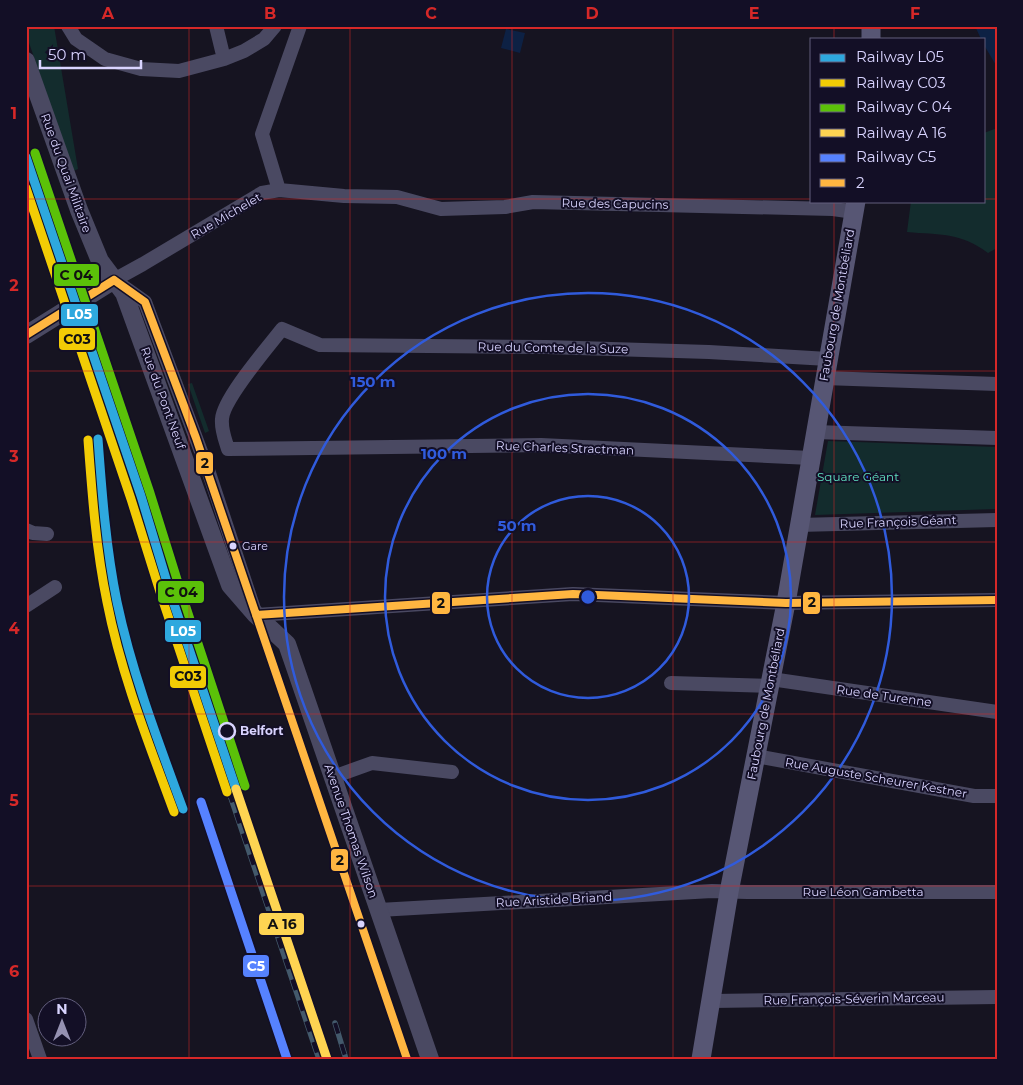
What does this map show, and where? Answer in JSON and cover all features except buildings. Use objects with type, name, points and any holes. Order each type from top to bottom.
[{"type":"main road","name":"Faubourg de Montbéliard","points":[[701,1059],[729,892],[786,603],[798,525],[855,206]]},
{"type":"street","points":[[68,26],[76,40],[105,59],[141,69],[179,71],[224,59],[244,51],[264,39],[275,26]]},
{"type":"street","points":[[216,26],[224,59]]},
{"type":"street","points":[[278,190],[262,134],[300,26]]},
{"type":"street","name":"Rue du Quai Militaire","points":[[26,61],[79,210],[100,261],[114,280]]},
{"type":"street","name":"Rue Michelet","points":[[114,280],[262,193],[278,190],[344,196],[378,196]]},
{"type":"street","name":"Rue des Capucins","points":[[378,196],[397,197],[441,209],[505,207],[533,202],[833,209],[855,206]]},
{"type":"street","points":[[26,335],[114,280]]},
{"type":"street","name":"Rue du Pont Neuf","points":[[114,280],[124,293],[230,585],[256,614]]},
{"type":"street","name":"Rue du Comte de la Suze","points":[[228,449],[222,430],[222,417],[229,398],[282,329],[320,345],[569,347],[828,359]]},
{"type":"street","points":[[824,378],[997,384]]},
{"type":"street","points":[[815,432],[997,438]]},
{"type":"street","name":"Rue Charles Stractman","points":[[228,449],[541,445],[811,458]]},
{"type":"street","name":"Rue François Géant","points":[[798,525],[997,520]]},
{"type":"street","points":[[26,530],[33,533],[47,534]]},
{"type":"street","points":[[26,606],[55,587]]},
{"type":"street","points":[[256,614],[572,594],[786,603],[997,600]]},
{"type":"street","name":"Avenue Thomas Wilson","points":[[256,614],[287,644],[430,1059]]},
{"type":"street","name":"Rue de Turenne","points":[[671,683],[771,682],[997,712]]},
{"type":"street","name":"Rue Auguste Scheurer Kestner","points":[[756,756],[974,796],[997,796]]},
{"type":"street","points":[[333,777],[372,763],[452,772]]},
{"type":"street","name":"Rue Aristide Briand","points":[[379,910],[698,892],[729,892]]},
{"type":"street","name":"Rue Léon Gambetta","points":[[729,892],[997,892]]},
{"type":"street","name":"Rue François-Séverin Marceau","points":[[712,1001],[997,998]]},
{"type":"street","points":[[26,1019],[40,1059]]},
{"type":"green space","points":[[26,26],[54,26],[78,169],[73,171],[26,34]]},
{"type":"green space","points":[[997,128],[997,248],[988,253],[978,246],[959,238],[940,234],[907,232],[911,202],[986,202],[986,132]]},
{"type":"green space","points":[[192,383],[209,431],[205,433],[188,384]]},
{"type":"green space","name":"Square Géant","points":[[828,441],[997,447],[995,509],[815,515]]},
{"type":"water","points":[[975,26],[997,26],[997,67],[986,48],[986,38],[981,38]]},
{"type":"water","points":[[506,29],[525,33],[520,53],[501,48]]},
{"type":"railway","points":[[229,792],[319,1059]]},
{"type":"railway","points":[[335,1023],[346,1059]]},
{"type":"rail line","name":"L05","points":[[26,157],[141,496],[170,592],[236,789]]},
{"type":"rail line","name":"C03","points":[[26,188],[227,792]]},
{"type":"rail line","name":"L05","points":[[98,439],[107,541],[117,602],[138,681],[183,809]]},
{"type":"rail line","name":"C03","points":[[88,440],[97,542],[113,629],[136,709],[174,812]]},
{"type":"rail line","name":"C5","points":[[201,802],[287,1059]]},
{"type":"transit line","points":[[35,153],[150,493],[245,786]]},
{"type":"transit line","name":"2","points":[[114,280],[145,302],[196,438],[407,1059]]},
{"type":"transit line","name":"2","points":[[26,335],[114,280]]},
{"type":"transit line","name":"2","points":[[256,615],[573,594],[786,603],[997,600]]},
{"type":"transit line","points":[[236,789],[327,1059]]},
{"type":"place","name":"Gare","points":[[233,546]]},
{"type":"place","name":"Belfort","points":[[227,731]]}]
